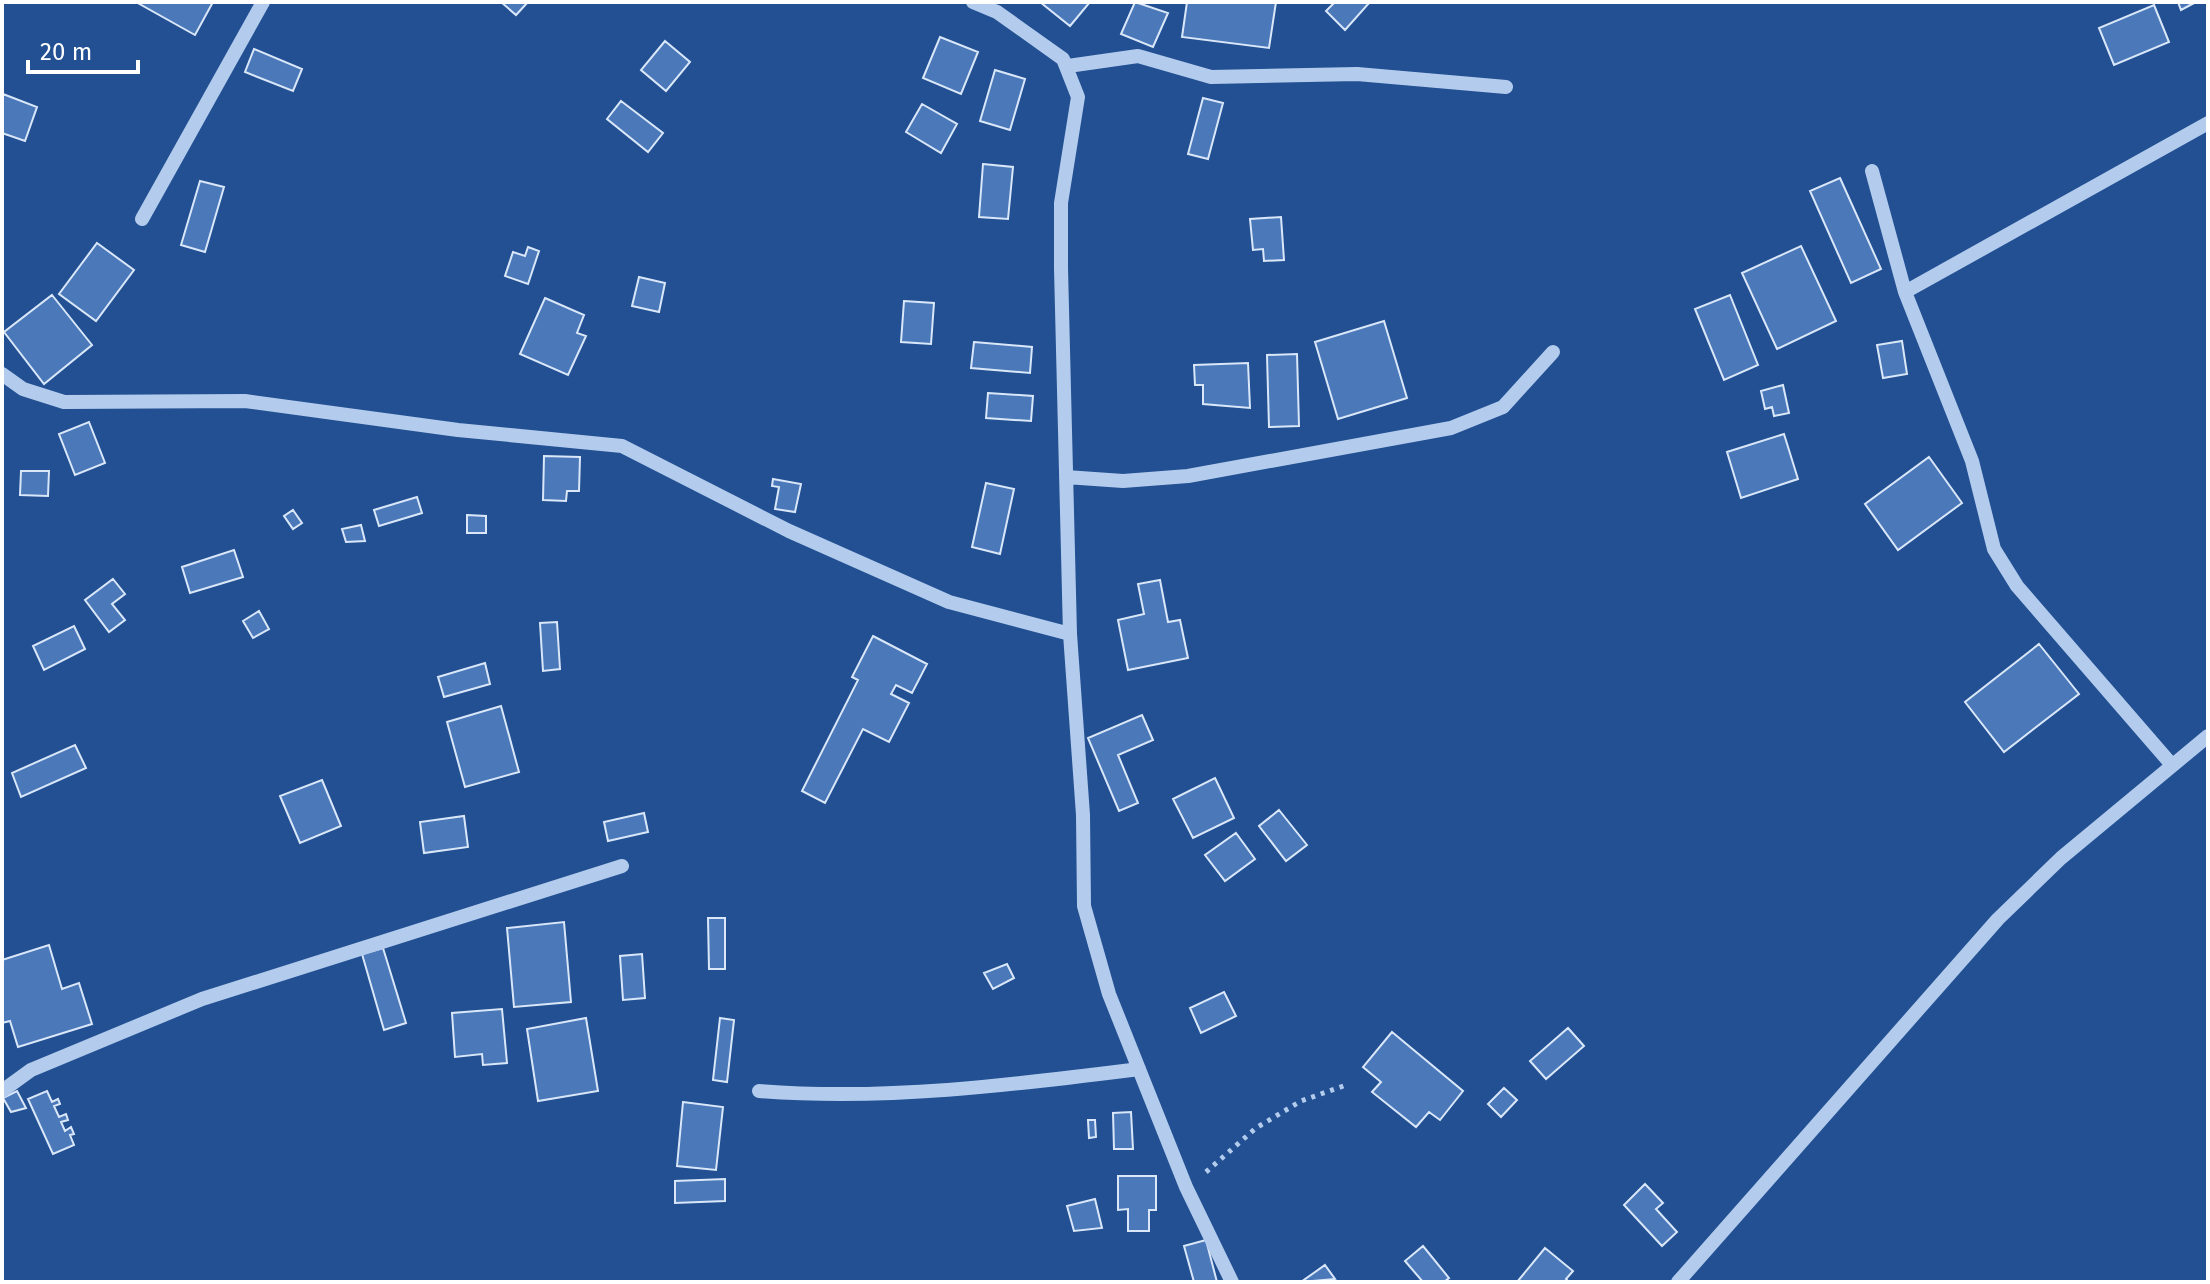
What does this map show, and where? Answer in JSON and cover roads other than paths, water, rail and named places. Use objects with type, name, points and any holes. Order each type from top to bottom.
[{"type":"street","points":[[142,219],[263,2]]},
{"type":"street","points":[[973,2],[997,12],[1063,59],[1078,97],[1061,203],[1070,634],[1083,815],[1084,906],[1109,994],[1186,1187],[1232,1282]]},
{"type":"street","points":[[1068,66],[1138,56],[1211,77],[1357,74],[1506,87]]},
{"type":"street","points":[[1905,292],[2208,123]]},
{"type":"street","points":[[1872,171],[1905,292],[1972,461],[1994,549],[2005,570],[2172,765]]},
{"type":"street","points":[[1066,477],[1123,481],[1188,476],[1451,428],[1503,407],[1553,352]]},
{"type":"street","points":[[2,374],[23,389],[64,402],[245,401],[458,430],[622,446],[789,531],[949,602],[1070,634]]},
{"type":"street","points":[[1678,1282],[1998,919],[2061,858],[2208,736]]},
{"type":"street","points":[[2,1091],[31,1070],[202,999],[622,866]]},
{"type":"street","points":[[759,1091],[836,1097],[970,1090],[1139,1069]]}]
